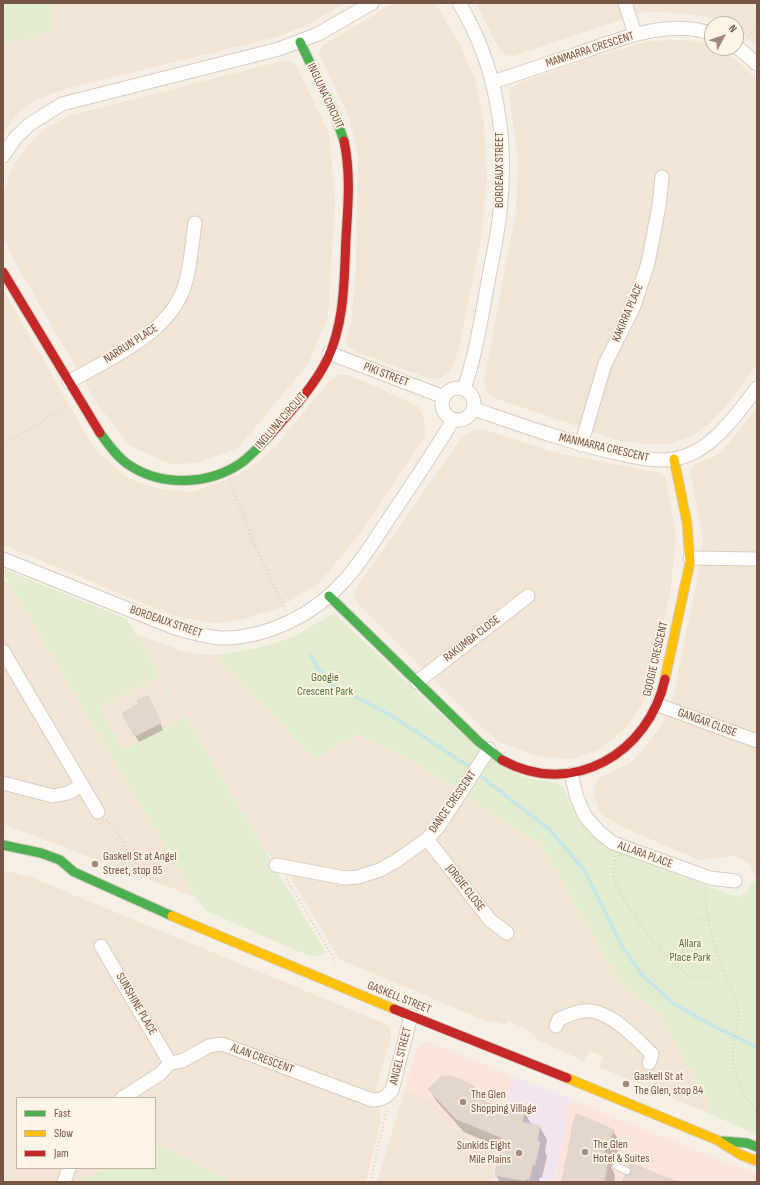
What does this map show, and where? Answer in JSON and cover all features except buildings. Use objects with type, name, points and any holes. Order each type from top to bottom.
[{"type":"street","points":[[3,156],[16,137],[30,124],[62,104],[279,49],[300,42],[343,21],[372,3]]},
{"type":"street","name":"BORDEAUX STREET","points":[[459,3],[481,46],[493,82],[502,148],[500,212],[473,361],[464,389]]},
{"type":"street","points":[[625,3],[635,34]]},
{"type":"street","name":"MANMARRA CRESCENT","points":[[493,82],[635,34],[682,29],[704,31]]},
{"type":"street","name":"INGLUNA CIRCUIT","points":[[3,272],[79,399],[112,449],[129,465],[143,472],[170,480],[187,480],[207,478],[240,464],[259,447],[309,390],[335,339],[344,297],[349,176],[347,153],[336,117],[300,42]]},
{"type":"street","points":[[744,52],[757,64]]},
{"type":"street","name":"KAKIRRA PLACE","points":[[581,445],[605,364],[634,306],[648,263],[659,206],[662,177]]},
{"type":"street","name":"NARRUN PLACE","points":[[69,382],[150,334],[166,320],[178,303],[186,282],[195,224]]},
{"type":"street","name":"PIKI STREET","points":[[329,353],[444,397]]},
{"type":"street","points":[[454,388],[464,389],[472,395],[474,399],[474,409],[472,414],[464,420],[454,420],[445,414],[442,408],[444,397],[446,393],[454,388]]},
{"type":"street","name":"MANMARRA CRESCENT","points":[[474,409],[581,445],[635,457],[655,460],[674,459],[713,440],[730,423],[757,388]]},
{"type":"street","name":"BORDEAUX STREET","points":[[3,559],[175,628],[200,636],[222,638],[246,636],[290,622],[307,613],[329,596],[344,581],[362,559],[454,420]]},
{"type":"street","name":"GOOGIE CRESCENT","points":[[329,596],[417,682],[504,761],[521,768],[541,773],[571,774],[588,770],[623,751],[637,738],[658,705],[662,694],[690,558],[686,513],[674,459]]},
{"type":"street","points":[[690,558],[757,559]]},
{"type":"street","name":"RAKUMBA CLOSE","points":[[417,682],[528,596]]},
{"type":"street","points":[[3,651],[98,812]]},
{"type":"street","name":"GANGAR CLOSE","points":[[658,705],[757,741]]},
{"type":"street","name":"DANCE CRESCENT","points":[[276,865],[345,878],[358,877],[380,870],[396,861],[427,839],[460,796],[489,749]]},
{"type":"street","name":"ALLARA PLACE","points":[[571,774],[577,798],[585,816],[598,831],[613,843],[710,878],[735,881]]},
{"type":"street","points":[[3,783],[53,796],[68,793],[82,785]]},
{"type":"street","name":"JORGIE CLOSE","points":[[427,839],[490,920],[507,933]]},
{"type":"street","name":"GASKELL STREET","points":[[3,845],[41,853],[60,860],[74,872],[143,904],[411,1016],[575,1081],[717,1140],[741,1155],[757,1161]]},
{"type":"street","name":"GASKELL STREET","points":[[56,870],[74,872]]},
{"type":"street","name":"SUNSHINE PLACE","points":[[101,946],[170,1063]]},
{"type":"street","points":[[556,1026],[559,1019],[584,1011],[593,1012],[619,1023],[652,1054],[649,1063]]},
{"type":"street","name":"ANGEL STREET","points":[[388,1095],[396,1077],[411,1016]]},
{"type":"street","name":"ALAN CRESCENT","points":[[124,1097],[160,1074],[170,1063],[182,1061],[209,1046],[222,1044],[372,1100],[381,1100],[388,1095]]},
{"type":"street","name":"GASKELL STREET","points":[[717,1140],[748,1143],[757,1147]]},
{"type":"street","points":[[64,1182],[69,1169]]},
{"type":"lane","points":[[616,1166],[627,1171]]},
{"type":"path","points":[[744,41],[757,28]]},
{"type":"path","points":[[3,445],[79,399]]},
{"type":"path","points":[[226,471],[256,548],[290,622]]},
{"type":"path","points":[[98,812],[118,833],[142,875],[140,880]]},
{"type":"path","points":[[613,843],[616,851],[614,869],[615,883],[643,929],[660,950],[679,967],[694,977],[705,977],[723,970]]},
{"type":"path","points":[[276,865],[286,878],[336,962]]},
{"type":"path","points":[[710,878],[704,898],[709,922],[723,970],[735,996],[738,1010],[733,1065],[741,1091],[757,1113]]},
{"type":"path","points":[[693,919],[709,922]]},
{"type":"path","points":[[370,1182],[387,1114],[388,1095]]},
{"type":"shaded area","points":[[50,3],[345,3],[305,26],[276,37],[65,89],[36,100],[17,114],[3,134],[3,42],[13,42],[51,31]]},
{"type":"shaded area","points":[[394,3],[435,3],[461,47],[475,79],[484,124],[487,180],[481,237],[459,349],[450,372],[433,380],[356,352],[348,346],[346,338],[351,322],[356,267],[358,156],[349,117],[319,54],[323,45]]},
{"type":"shaded area","points":[[476,3],[757,3],[757,45],[744,36],[744,16],[704,16],[684,13],[645,12],[514,56],[505,55],[499,49]]},
{"type":"shaded area","points":[[689,40],[704,44],[704,56],[728,56],[739,62],[757,80],[757,364],[727,405],[709,424],[689,437],[670,444],[648,444],[620,441],[491,397],[486,390],[484,381],[516,210],[518,160],[509,94],[511,88],[517,84],[591,58],[648,41]]},
{"type":"shaded area","points":[[282,61],[290,61],[295,64],[329,133],[335,202],[328,317],[308,364],[238,448],[199,462],[172,465],[129,445],[96,402],[11,255],[4,236],[3,195],[13,166],[29,144],[46,128],[68,116]]},
{"type":"shaded area","points":[[3,290],[90,441],[100,454],[126,477],[158,489],[193,492],[240,474],[262,459],[277,445],[330,380],[338,375],[349,375],[418,406],[424,419],[425,436],[355,540],[320,582],[279,608],[241,620],[213,623],[174,616],[3,545]]},
{"type":"shaded area","points":[[757,407],[757,881],[750,864],[735,856],[699,860],[620,826],[600,813],[593,794],[598,779],[633,761],[662,725],[674,694],[697,579],[703,539],[690,470],[694,465],[721,453]]},
{"type":"shaded area","points":[[482,429],[557,453],[661,473],[666,479],[676,536],[671,587],[647,697],[627,727],[599,750],[573,759],[540,757],[499,742],[479,725],[358,604],[353,595],[361,581],[460,440],[465,435],[475,430]]},
{"type":"shaded area","points":[[3,581],[9,583],[195,897],[3,824]]},
{"type":"shaded area","points":[[136,634],[188,653],[216,655],[314,759],[356,734],[403,755],[541,845],[621,984],[657,1011],[710,1103],[706,1112],[599,1067],[603,1057],[589,1050],[584,1061],[538,1040],[530,1031],[508,1021],[503,1028],[503,1024],[493,1021],[486,1021],[339,959],[292,880],[265,850]]},
{"type":"shaded area","points":[[160,675],[184,717],[123,750],[98,707]]},
{"type":"shaded area","points":[[3,871],[33,878],[390,1027],[391,1038],[376,1087],[381,1119],[366,1182],[232,1182],[156,1144],[156,1097],[16,1097],[16,1169],[104,1169],[80,1182],[3,1182]]},
{"type":"shaded area","points":[[425,1042],[431,1043],[512,1076],[499,1143],[454,1123],[432,1100],[405,1089],[416,1050]]},
{"type":"shaded area","points":[[512,1076],[570,1099],[554,1182],[500,1182],[492,1180]]},
{"type":"shaded area","points":[[405,1089],[432,1100],[454,1123],[499,1143],[492,1182],[377,1182]]},
{"type":"shaded area","points":[[570,1099],[757,1175],[757,1182],[555,1182]]},
{"type":"green space","points":[[3,3],[50,3],[51,31],[13,42],[3,42]]},
{"type":"green space","points":[[3,569],[127,619],[326,953],[315,957],[299,952],[207,911],[195,897],[9,583]],"holes":[[[160,676],[184,717],[123,750],[99,707]]]},
{"type":"green space","name":"Googie Crescent Park","points":[[334,613],[482,753],[456,789],[403,755],[356,734],[314,759],[216,655],[257,648],[291,638]]},
{"type":"green space","name":"Allara Place Park","points":[[488,756],[523,777],[559,784],[564,788],[579,819],[609,847],[625,855],[738,897],[748,891],[753,881],[757,881],[757,1135],[706,1112],[710,1103],[657,1011],[621,984],[541,845],[464,795]]},
{"type":"green space","points":[[156,1144],[232,1182],[80,1182],[104,1169],[156,1169]]},
{"type":"waterway","points":[[310,654],[318,669],[334,686],[394,717],[473,769]]},
{"type":"waterway","points":[[477,773],[550,830],[585,871],[622,946],[643,976],[673,1003],[711,1025],[757,1047]]},
{"type":"traffic: fast","points":[[300,42],[334,112],[344,141]]},
{"type":"traffic: fast","points":[[100,433],[117,454],[129,465],[142,472],[171,480],[200,479],[215,476],[241,463],[249,457],[270,435]]},
{"type":"traffic: fast","points":[[329,596],[479,742],[502,760]]},
{"type":"traffic: fast","points":[[3,845],[41,853],[60,860],[74,872],[172,916]]},
{"type":"traffic: fast","points":[[722,1141],[747,1143],[757,1147]]},
{"type":"traffic: slow","points":[[665,679],[690,562],[687,523],[674,459]]},
{"type":"traffic: slow","points":[[172,916],[394,1009]]},
{"type":"traffic: slow","points":[[567,1078],[717,1140],[741,1155],[757,1161]]},
{"type":"traffic: jam","points":[[270,435],[315,380],[327,360],[337,331],[344,285],[348,202],[348,166],[344,141]]},
{"type":"traffic: jam","points":[[3,272],[100,433]]},
{"type":"traffic: jam","points":[[502,760],[528,771],[555,774],[580,771],[604,762],[625,747],[643,728],[656,705],[665,679]]},
{"type":"traffic: jam","points":[[394,1009],[567,1078]]},
{"type":"place","name":"Gaskell St at Angel Street, stop 85","points":[[95,864]]},
{"type":"place","name":"Gaskell St at The Glen, stop 84","points":[[626,1084]]},
{"type":"place","name":"The Glen Shopping Village","points":[[463,1102]]},
{"type":"place","name":"The Glen Hotel & Suites","points":[[585,1152]]},
{"type":"place","name":"Sunkids Eight Mile Plains","points":[[519,1153]]}]
